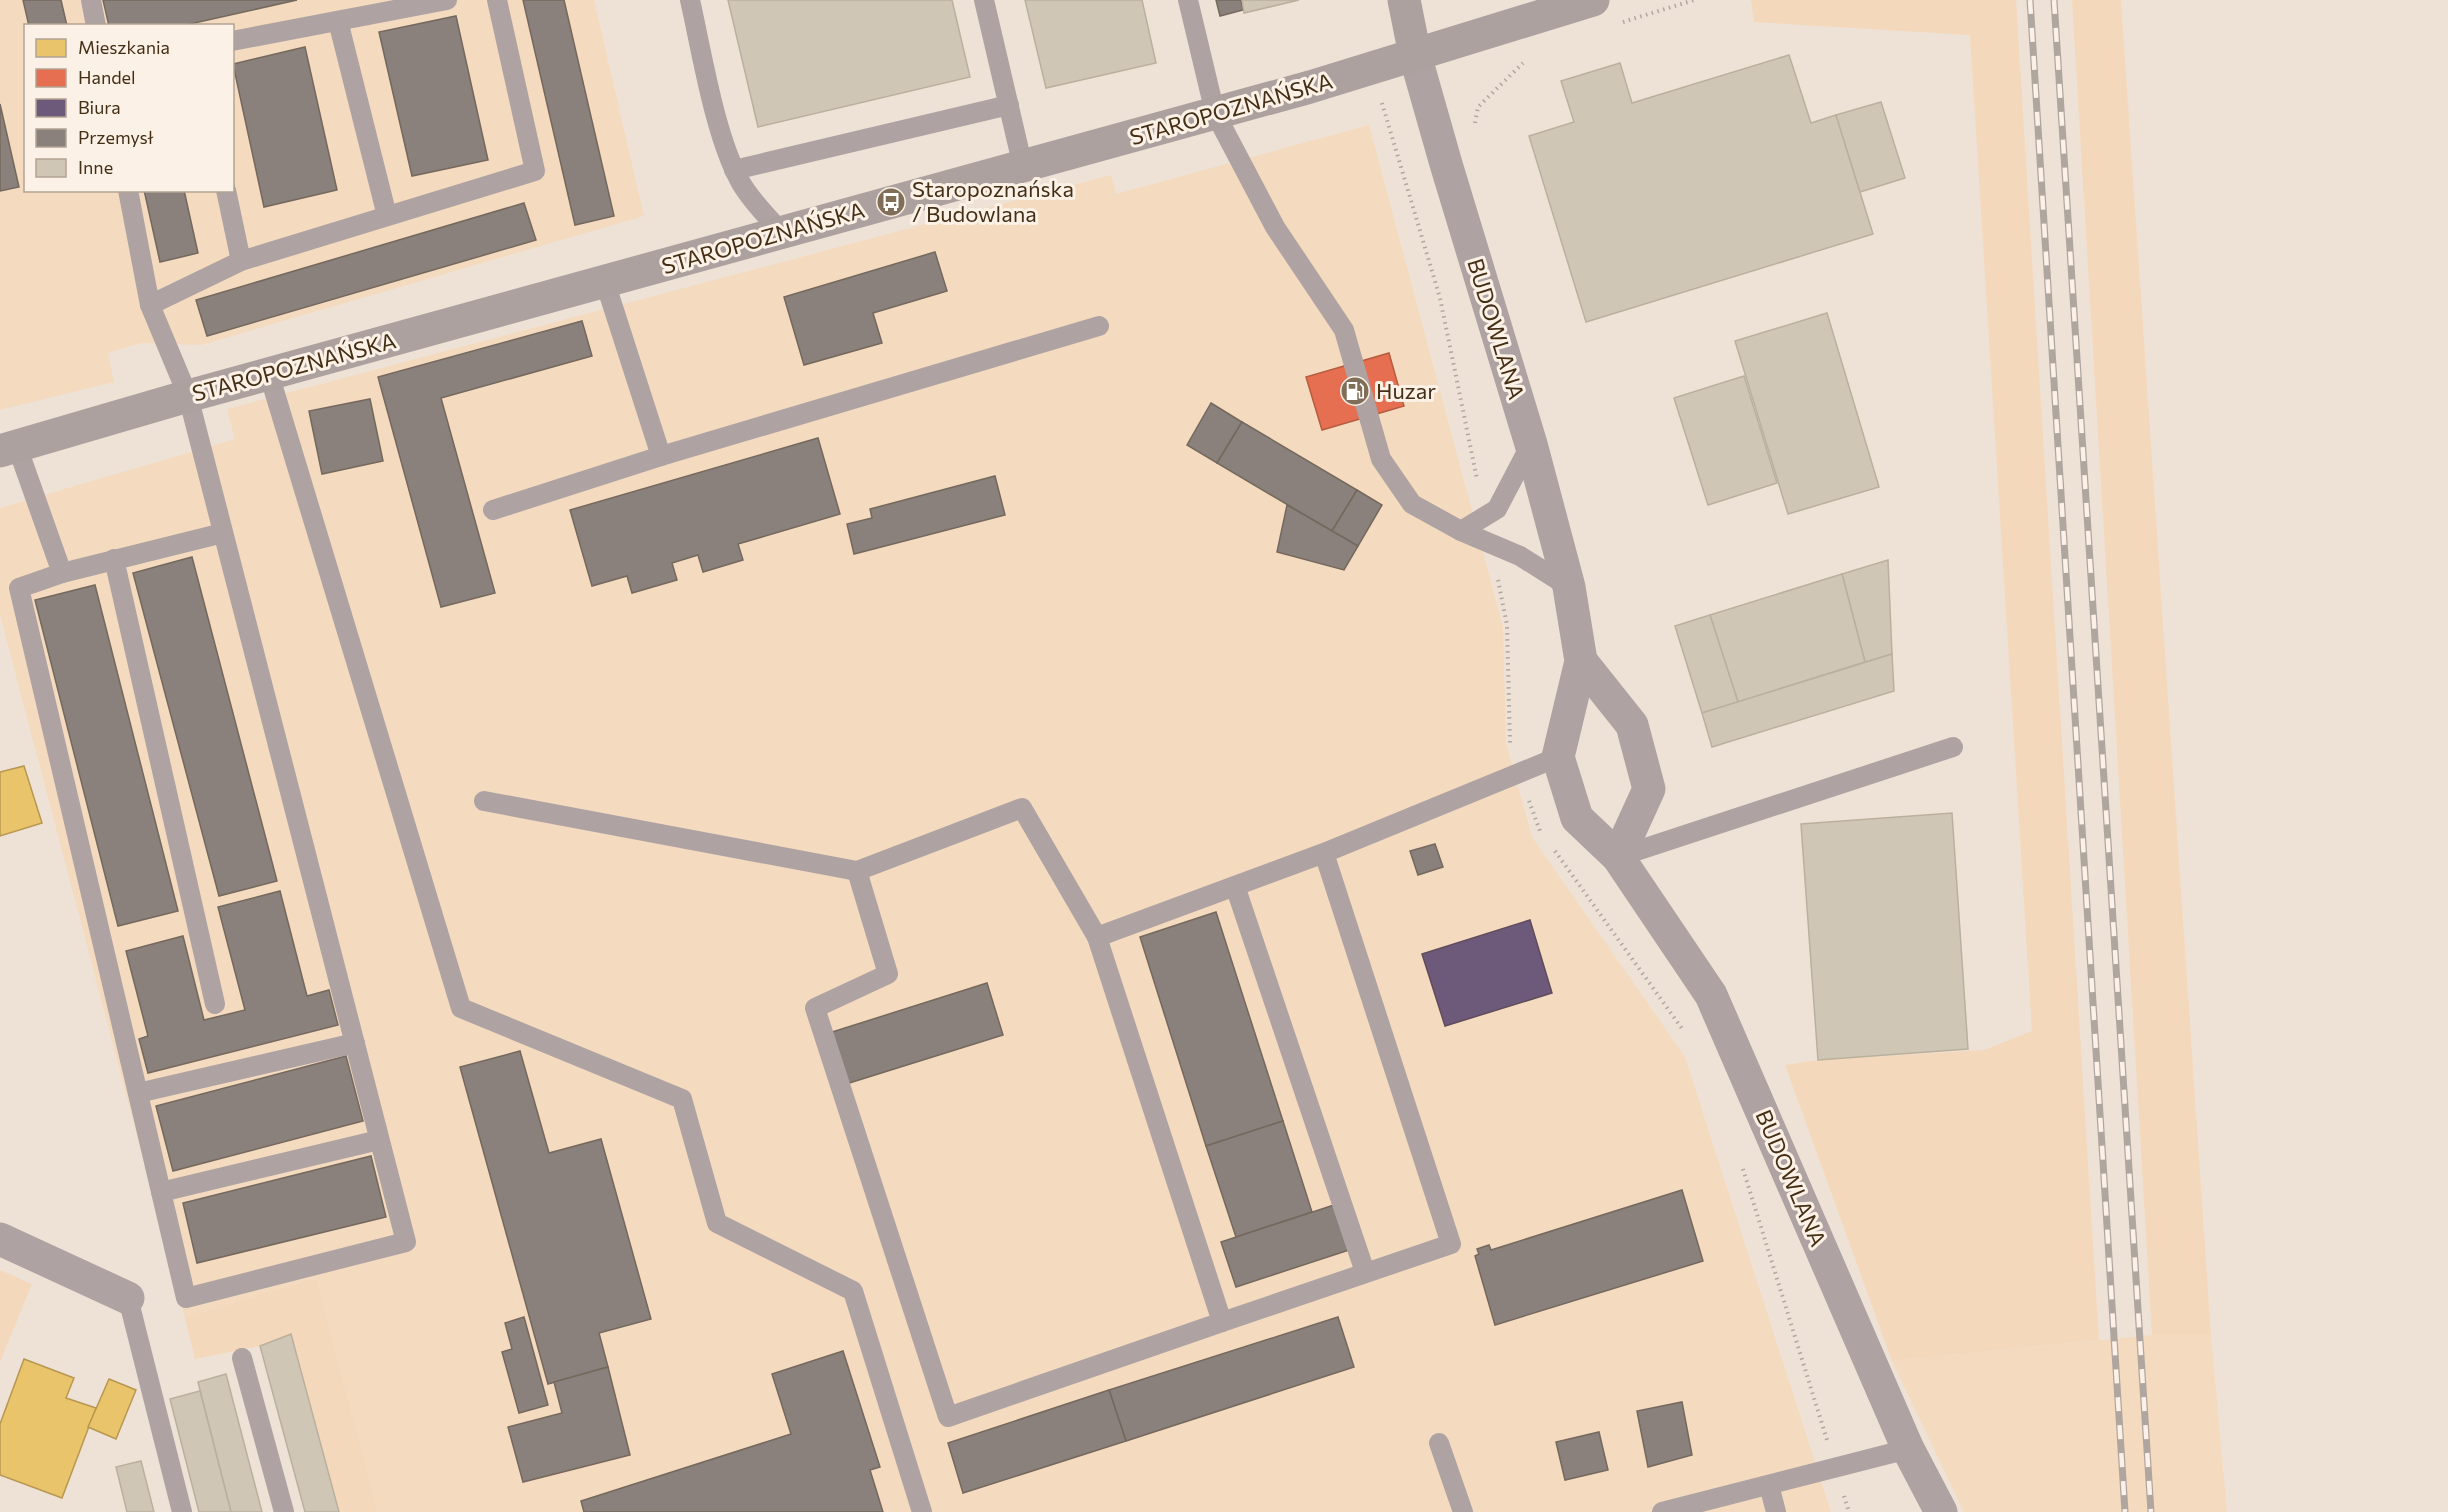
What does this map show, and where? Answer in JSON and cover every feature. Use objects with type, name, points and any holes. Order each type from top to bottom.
[{"type":"street","name":"BUDOWLANA","points":[[1404,0],[1415,55],[1531,444],[1569,587],[1581,660],[1558,757],[1577,818],[1618,857],[1711,995],[1908,1449],[1941,1512]]},
{"type":"street","name":"STAROPOZNAŃSKA","points":[[8,449],[188,396],[1215,113],[1415,55],[1584,1]]},
{"type":"street","name":"BUDOWLANA","points":[[1581,660],[1632,725],[1649,789],[1618,857]]},
{"type":"street","points":[[0,1239],[128,1298]]},
{"type":"lane","points":[[91,0],[96,24]]},
{"type":"lane","points":[[234,40],[447,0]]},
{"type":"lane","points":[[150,305],[241,261],[535,171],[496,0]]},
{"type":"lane","points":[[690,0],[706,74],[734,170],[749,195],[782,233]]},
{"type":"lane","points":[[984,0],[1023,167]]},
{"type":"lane","points":[[1188,0],[1215,113],[1275,227],[1344,330],[1381,459],[1412,504],[1461,531],[1520,556],[1569,587]]},
{"type":"lane","points":[[338,21],[387,216]]},
{"type":"lane","points":[[734,170],[1009,105]]},
{"type":"lane","points":[[128,192],[150,305],[188,396],[406,1242],[186,1298],[19,588],[62,573],[223,532]]},
{"type":"lane","points":[[226,192],[241,261]]},
{"type":"lane","points":[[605,282],[661,456]]},
{"type":"lane","points":[[493,510],[661,456],[1099,326]]},
{"type":"lane","points":[[269,374],[461,1008],[682,1099],[717,1223],[853,1291],[922,1512]]},
{"type":"lane","points":[[1461,531],[1497,509],[1531,444]]},
{"type":"lane","points":[[8,449],[62,573]]},
{"type":"lane","points":[[114,560],[215,1004]]},
{"type":"lane","points":[[1618,857],[1953,747]]},
{"type":"lane","points":[[1097,937],[1324,854],[1558,757]]},
{"type":"lane","points":[[484,801],[857,871],[1022,808],[1097,937],[1222,1322]]},
{"type":"lane","points":[[857,871],[888,974],[815,1008],[948,1417],[1451,1244],[1324,854]]},
{"type":"lane","points":[[1236,886],[1365,1272]]},
{"type":"lane","points":[[138,1093],[355,1043]]},
{"type":"lane","points":[[161,1192],[379,1140]]},
{"type":"lane","points":[[128,1298],[182,1512]]},
{"type":"lane","points":[[242,1358],[284,1512]]},
{"type":"lane","points":[[1440,1443],[1463,1512]]},
{"type":"lane","points":[[1662,1512],[1908,1449]]},
{"type":"lane","points":[[1769,1485],[1776,1512]]},
{"type":"path","points":[[1617,23],[1694,0]]},
{"type":"path","points":[[1474,127],[1478,107],[1524,62]]},
{"type":"path","points":[[1405,177],[1446,164]]},
{"type":"shaded area","points":[[0,0],[594,0],[644,216],[201,345],[141,343],[108,353],[114,382],[0,410]]},
{"type":"shaded area","points":[[1751,0],[2016,0],[2099,1340],[1892,1361],[1785,1065],[1818,1060],[1984,1050],[2032,1031],[1970,35],[1754,22]]},
{"type":"shaded area","points":[[2072,0],[2121,0],[2211,1335],[2152,1335]]},
{"type":"shaded area","points":[[1369,125],[1503,627],[1506,743],[1532,837],[1685,1057],[1831,1512],[378,1512],[316,1278],[185,1318],[0,615],[0,508],[235,439],[227,409],[1111,175],[1116,194]]},
{"type":"shaded area","points":[[0,1270],[32,1284],[0,1362]]},
{"type":"shaded area","points":[[316,1278],[378,1512],[339,1512],[291,1335],[260,1346],[195,1359],[185,1318]]},
{"type":"shaded area","points":[[2152,1335],[2211,1335],[2227,1512],[1964,1512],[1892,1361]]},
{"type":"building: Mieszkania","points":[[24,766],[42,823],[0,836],[0,772]]},
{"type":"building: Mieszkania","points":[[24,1359],[74,1378],[66,1398],[96,1408],[62,1498],[0,1475],[0,1424]]},
{"type":"building: Mieszkania","points":[[109,1379],[136,1390],[116,1439],[88,1427]]},
{"type":"building: Handel","name":"Huzar","points":[[1389,353],[1404,406],[1322,430],[1306,377]]},
{"type":"building: Biura","points":[[1530,920],[1552,993],[1445,1026],[1422,954]]},
{"type":"building: Przemysł","points":[[23,0],[61,0],[67,24],[29,24]]},
{"type":"building: Przemysł","points":[[103,0],[297,0],[190,24],[109,24]]},
{"type":"building: Przemysł","points":[[523,0],[564,0],[614,216],[575,225]]},
{"type":"building: Przemysł","points":[[1216,0],[1241,0],[1243,10],[1220,16]]},
{"type":"building: Przemysł","points":[[456,16],[488,160],[412,176],[379,32]]},
{"type":"building: Przemysł","points":[[305,47],[337,190],[264,207],[234,64]]},
{"type":"building: Przemysł","points":[[0,104],[19,187],[0,191]]},
{"type":"building: Przemysł","points":[[144,192],[184,192],[198,253],[160,262]]},
{"type":"building: Przemysł","points":[[524,203],[536,240],[207,336],[196,300]]},
{"type":"building: Przemysł","points":[[935,252],[947,291],[873,313],[882,343],[804,365],[784,297]]},
{"type":"building: Przemysł","points":[[582,321],[592,356],[441,398],[495,593],[441,607],[378,377]]},
{"type":"building: Przemysł","points":[[370,399],[383,461],[322,474],[309,411]]},
{"type":"building: Przemysł","points":[[1211,403],[1242,422],[1217,463],[1187,445]]},
{"type":"building: Przemysł","points":[[1242,422],[1357,490],[1332,531],[1217,463]]},
{"type":"building: Przemysł","points":[[818,438],[840,514],[738,544],[743,560],[703,572],[698,555],[672,563],[677,580],[632,593],[627,576],[592,586],[570,510]]},
{"type":"building: Przemysł","points":[[995,476],[1005,515],[854,554],[847,524],[872,518],[870,509]]},
{"type":"building: Przemysł","points":[[1357,490],[1382,505],[1358,546],[1332,531]]},
{"type":"building: Przemysł","points":[[1287,505],[1358,546],[1344,570],[1277,552]]},
{"type":"building: Przemysł","points":[[192,557],[277,881],[219,896],[133,573]]},
{"type":"building: Przemysł","points":[[95,585],[178,911],[118,926],[35,600]]},
{"type":"building: Przemysł","points":[[1435,844],[1443,867],[1418,875],[1410,851]]},
{"type":"building: Przemysł","points":[[280,891],[307,996],[329,990],[338,1025],[148,1073],[139,1039],[148,1036],[126,951],[183,936],[204,1020],[245,1010],[218,907]]},
{"type":"building: Przemysł","points":[[1216,912],[1283,1121],[1206,1146],[1140,937]]},
{"type":"building: Przemysł","points":[[987,983],[1003,1035],[846,1084],[829,1033]]},
{"type":"building: Przemysł","points":[[520,1051],[549,1153],[601,1139],[651,1319],[599,1333],[608,1367],[548,1384],[460,1067]]},
{"type":"building: Przemysł","points":[[346,1056],[363,1121],[173,1171],[156,1106]]},
{"type":"building: Przemysł","points":[[1283,1121],[1312,1212],[1236,1237],[1206,1146]]},
{"type":"building: Przemysł","points":[[371,1156],[386,1217],[197,1263],[183,1203]]},
{"type":"building: Przemysł","points":[[1682,1190],[1703,1261],[1495,1325],[1475,1256],[1479,1254],[1477,1249],[1489,1245],[1491,1250]]},
{"type":"building: Przemysł","points":[[1334,1205],[1349,1250],[1236,1287],[1221,1242]]},
{"type":"building: Przemysł","points":[[524,1317],[548,1405],[519,1413],[502,1352],[512,1349],[505,1323]]},
{"type":"building: Przemysł","points":[[1338,1317],[1354,1367],[1126,1441],[1109,1390]]},
{"type":"building: Przemysł","points":[[843,1351],[880,1467],[870,1470],[883,1512],[584,1512],[581,1501],[791,1434],[772,1374]]},
{"type":"building: Przemysł","points":[[608,1367],[630,1455],[523,1482],[508,1427],[562,1413],[554,1382]]},
{"type":"building: Przemysł","points":[[1109,1390],[1126,1441],[963,1493],[948,1443]]},
{"type":"building: Przemysł","points":[[1682,1402],[1692,1455],[1648,1467],[1637,1411]]},
{"type":"building: Przemysł","points":[[1599,1432],[1608,1470],[1565,1480],[1556,1442]]},
{"type":"building: Inne","points":[[728,0],[952,0],[970,77],[758,127]]},
{"type":"building: Inne","points":[[1025,0],[1142,0],[1156,63],[1046,88]]},
{"type":"building: Inne","points":[[1242,0],[1299,0],[1244,13]]},
{"type":"building: Inne","points":[[1789,55],[1811,123],[1836,115],[1873,234],[1586,322],[1529,136],[1574,122],[1561,81],[1620,63],[1632,103]]},
{"type":"building: Inne","points":[[1881,102],[1905,178],[1860,192],[1836,115]]},
{"type":"building: Inne","points":[[1827,313],[1879,487],[1788,514],[1735,341]]},
{"type":"building: Inne","points":[[1744,376],[1777,483],[1708,505],[1674,398]]},
{"type":"building: Inne","points":[[1888,560],[1892,654],[1865,662],[1842,574]]},
{"type":"building: Inne","points":[[1842,574],[1865,662],[1738,702],[1710,615]]},
{"type":"building: Inne","points":[[1710,615],[1738,702],[1702,713],[1675,626]]},
{"type":"building: Inne","points":[[1892,654],[1894,691],[1712,747],[1702,713]]},
{"type":"building: Inne","points":[[1952,813],[1968,1049],[1818,1060],[1801,824]]},
{"type":"building: Inne","points":[[291,1334],[339,1512],[305,1512],[260,1346]]},
{"type":"building: Inne","points":[[226,1374],[262,1512],[231,1512],[198,1382]]},
{"type":"building: Inne","points":[[200,1391],[231,1512],[199,1512],[170,1399]]},
{"type":"building: Inne","points":[[141,1461],[154,1512],[127,1512],[116,1467]]},
{"type":"railway","points":[[2030,0],[2125,1512]]},
{"type":"railway","points":[[2054,0],[2151,1512]]},
{"type":"place","name":"Staropoznańska / Budowlana","points":[[891,202]]},
{"type":"place","name":"Huzar","points":[[1355,391]]}]
